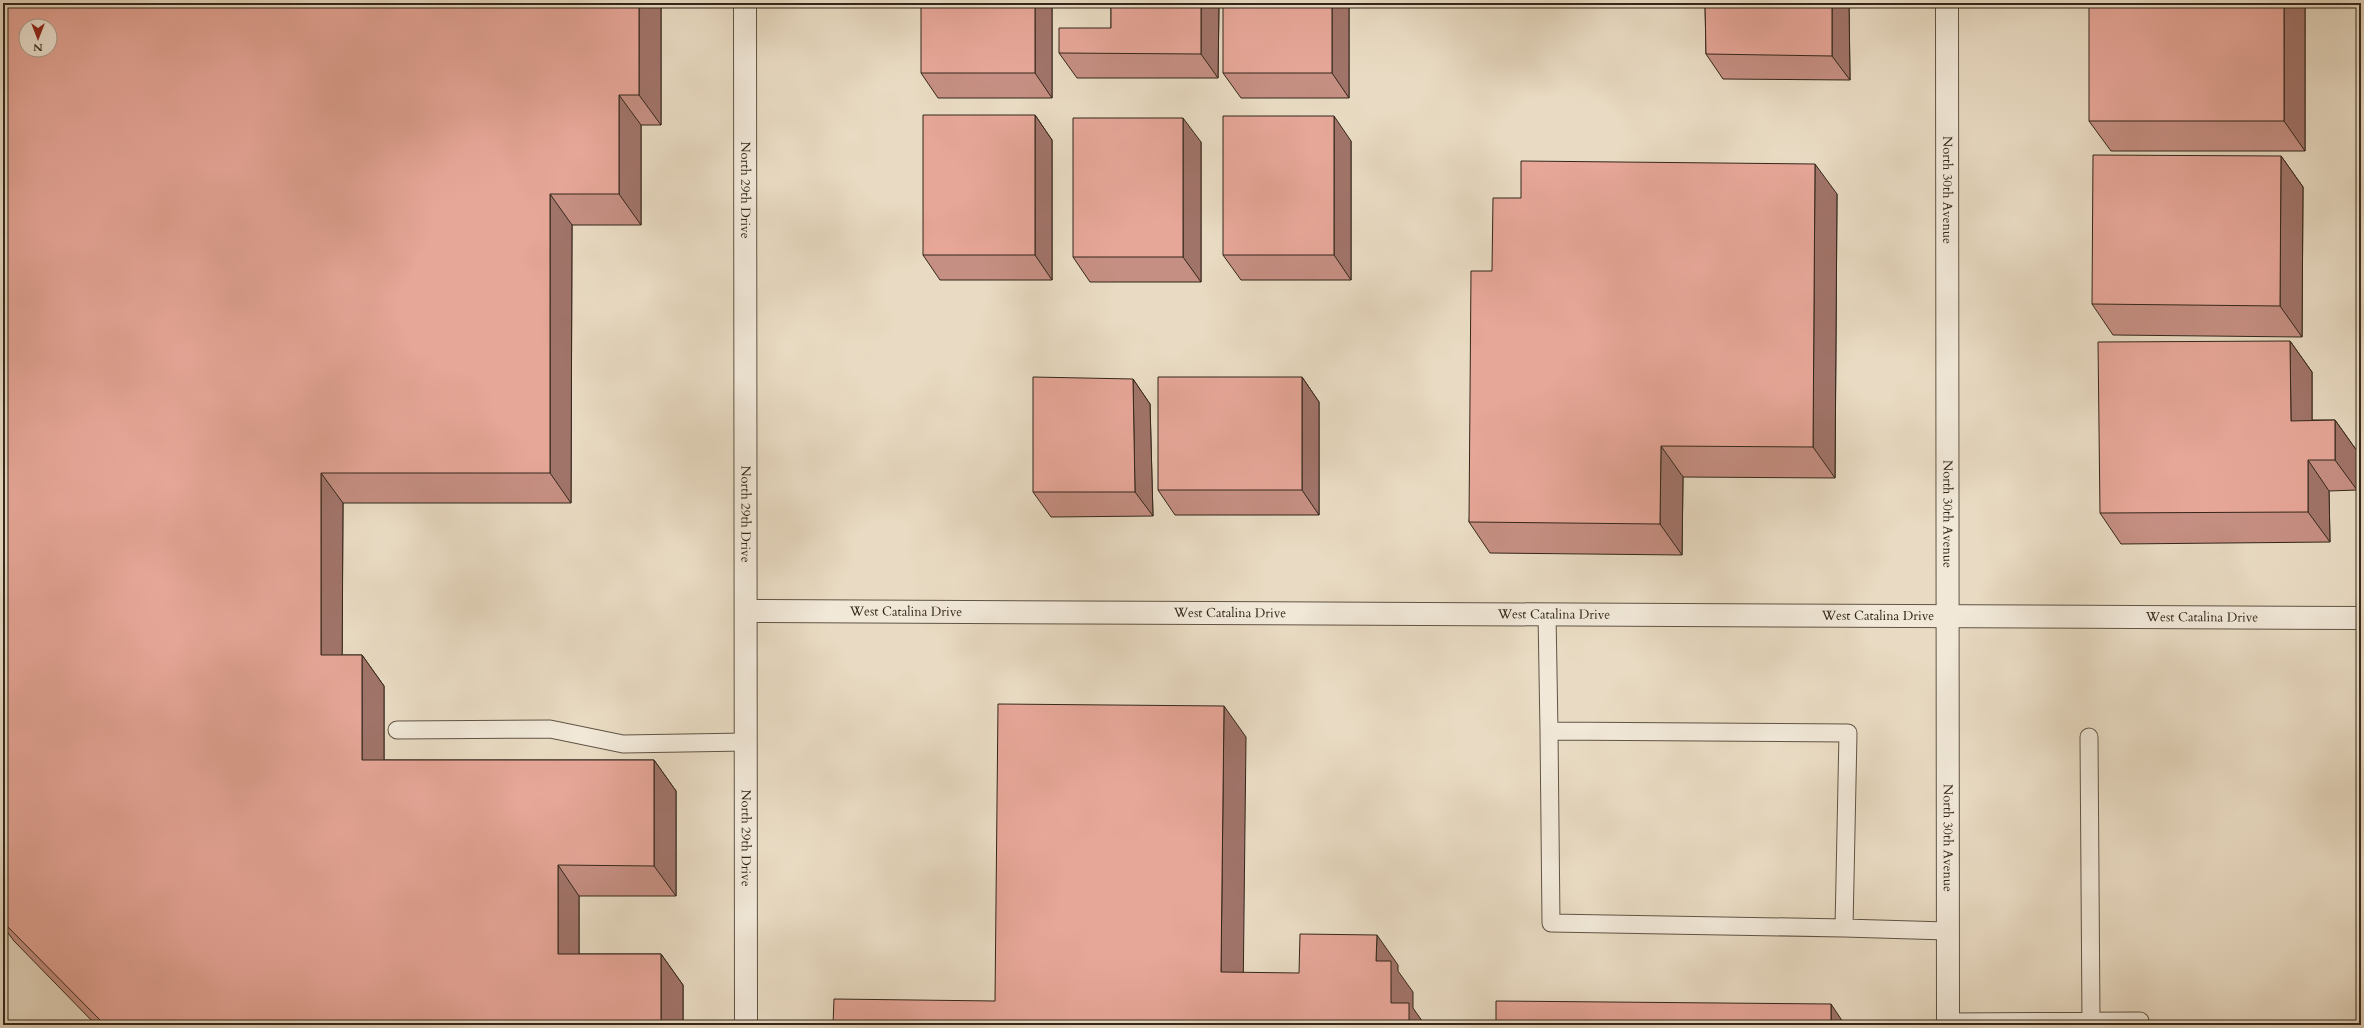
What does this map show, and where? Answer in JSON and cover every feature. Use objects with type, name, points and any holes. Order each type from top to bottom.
[{"type":"street","name":"North 29th Drive","points":[[745,3],[746,1025]]},
{"type":"street","name":"North 30th Avenue","points":[[1947,3],[1946,615],[1948,1024]]},
{"type":"street","name":"West Catalina Drive","points":[[746,611],[1546,613],[2361,618]]},
{"type":"lane","points":[[1546,613],[1551,923],[1947,931]]},
{"type":"lane","points":[[397,730],[550,729],[623,744],[746,742]]},
{"type":"lane","points":[[1549,731],[1848,733],[1844,928]]},
{"type":"lane","points":[[2088,738],[2091,1021]]},
{"type":"lane","points":[[1948,1024],[2140,1021]]},
{"type":"building","points":[[3,3],[639,3],[639,95],[619,95],[619,194],[550,194],[550,473],[321,473],[321,655],[362,655],[362,760],[654,760],[654,866],[558,865],[558,954],[661,954],[661,1025],[105,1025],[3,922]]},
{"type":"building","points":[[921,3],[1035,3],[1035,73],[921,73]]},
{"type":"building","points":[[1111,3],[1201,3],[1201,54],[1059,53],[1059,28],[1111,28]]},
{"type":"building","points":[[1223,3],[1332,3],[1332,73],[1223,73]]},
{"type":"building","points":[[1705,3],[1832,3],[1832,56],[1706,54]]},
{"type":"building","points":[[2089,3],[2284,3],[2284,121],[2089,121]]},
{"type":"building","points":[[923,115],[1035,115],[1035,255],[923,255]]},
{"type":"building","points":[[1223,116],[1334,116],[1334,255],[1223,255]]},
{"type":"building","points":[[1073,118],[1183,118],[1183,257],[1073,257]]},
{"type":"building","points":[[2093,155],[2281,156],[2280,306],[2092,304]]},
{"type":"building","points":[[1521,161],[1815,164],[1813,447],[1661,446],[1660,524],[1469,522],[1471,271],[1492,271],[1493,198],[1521,198]]},
{"type":"building","points":[[2290,341],[2291,421],[2335,420],[2335,460],[2308,460],[2308,512],[2100,513],[2098,342]]},
{"type":"building","points":[[1033,377],[1133,379],[1135,492],[1033,492]]},
{"type":"building","points":[[1158,377],[1302,377],[1302,490],[1158,490]]},
{"type":"building","points":[[998,704],[1224,706],[1221,972],[1299,973],[1300,934],[1377,935],[1376,961],[1391,961],[1391,1003],[1409,1003],[1409,1025],[833,1025],[834,999],[995,1001]]},
{"type":"building","points":[[1496,1001],[1831,1004],[1831,1025],[1496,1025]]},
{"type":"railway","points":[[3,1019],[7,1025]]}]
